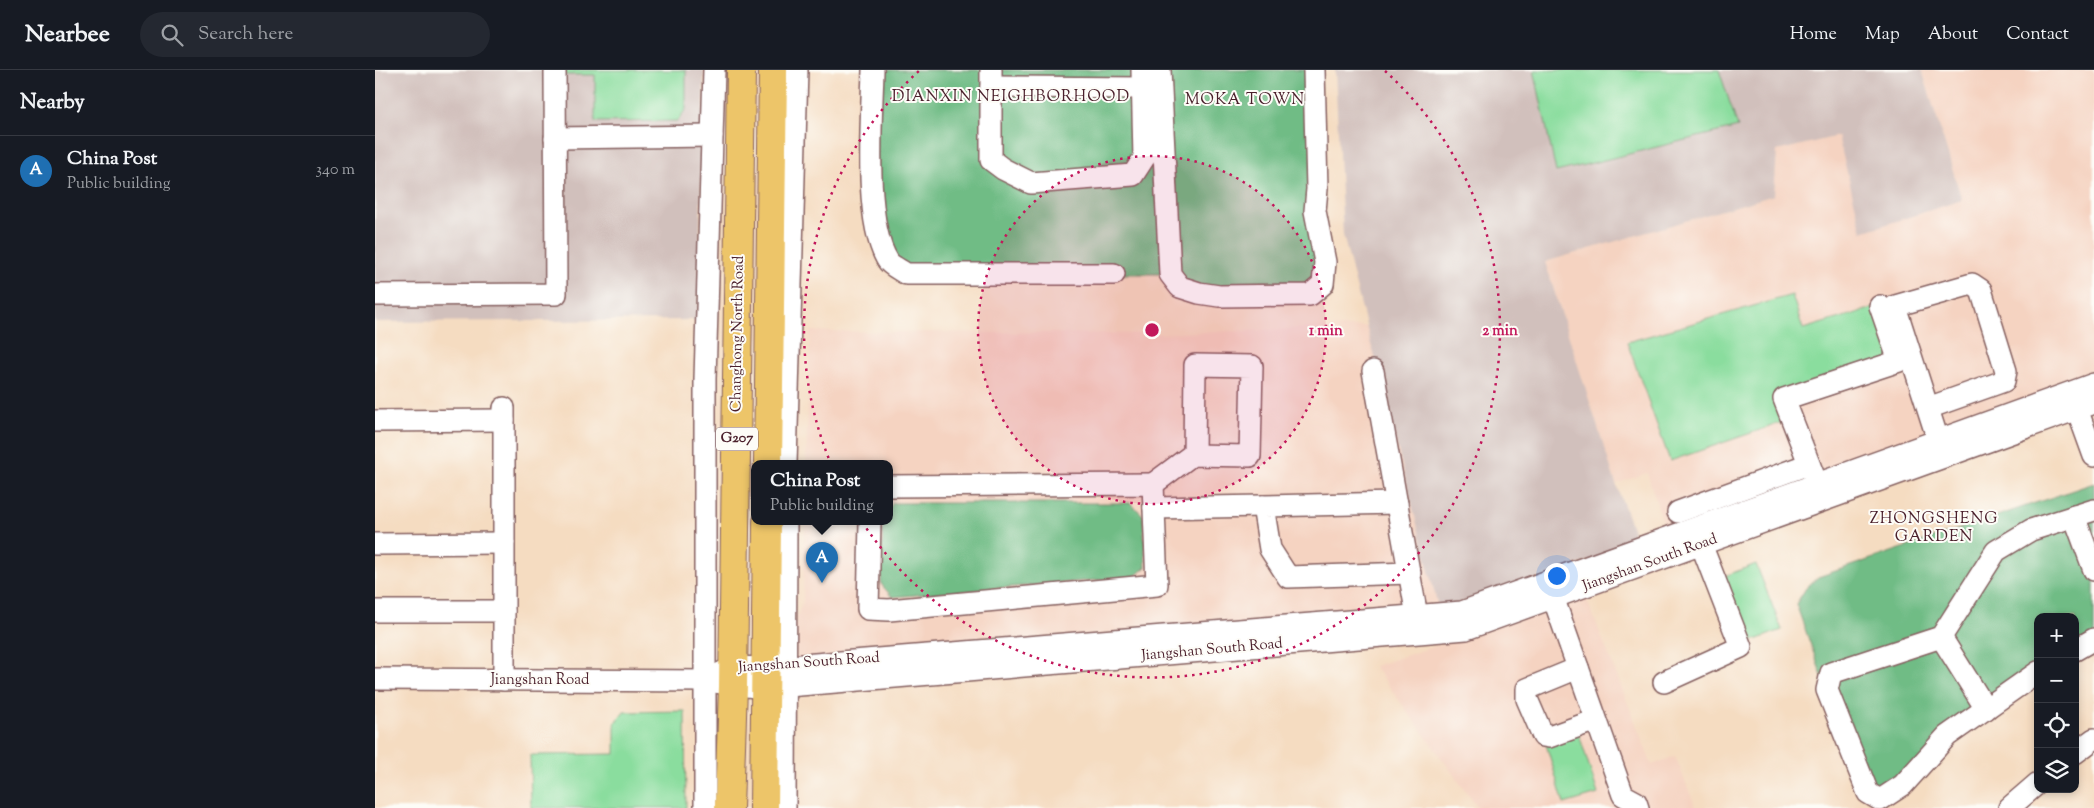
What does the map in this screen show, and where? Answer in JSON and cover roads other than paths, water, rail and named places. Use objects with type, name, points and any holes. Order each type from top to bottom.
[{"type":"highway","name":"Changhong North Road","points":[[729,808],[733,676],[741,70]]},
{"type":"highway","name":"Changhong North Road","points":[[768,460],[773,70]]},
{"type":"highway","points":[[764,808],[775,677],[767,525]]},
{"type":"street","points":[[375,295],[556,294],[555,70]]},
{"type":"street","points":[[705,808],[705,379],[714,70]]},
{"type":"street","points":[[786,460],[797,70]]},
{"type":"street","points":[[873,70],[871,200],[880,242],[888,262],[906,274],[1114,274]]},
{"type":"street","points":[[1160,70],[1169,274],[1180,287],[1199,294],[1237,296],[1310,295],[1323,284],[1325,262],[1315,211],[1317,189],[1314,70]]},
{"type":"street","points":[[991,78],[1143,79],[1144,158],[1133,175],[1031,182],[1003,169],[991,160],[991,78]]},
{"type":"street","points":[[555,138],[713,136]]},
{"type":"street","points":[[1928,408],[2004,381],[2006,371],[1981,290],[1972,284],[1895,306],[1938,440]]},
{"type":"street","points":[[1817,484],[1784,399],[1899,362],[1880,306]]},
{"type":"street","points":[[893,486],[1153,484],[1194,455],[1250,456],[1252,366],[1195,365],[1194,455]]},
{"type":"street","points":[[1373,371],[1417,616]]},
{"type":"street","name":"Jiangshan South Road","points":[[775,677],[1461,612],[2094,384]]},
{"type":"street","points":[[2086,406],[2094,456]]},
{"type":"street","name":"Jiangshan South Road","points":[[706,681],[733,676],[775,677],[1466,629],[2086,406]]},
{"type":"street","points":[[375,422],[504,414],[504,680]]},
{"type":"street","points":[[1678,512],[1809,464]]},
{"type":"street","points":[[870,525],[868,609],[889,610],[1157,585],[1153,484]]},
{"type":"street","points":[[1154,508],[1397,503]]},
{"type":"street","points":[[1263,506],[1270,549],[1288,577],[1410,573]]},
{"type":"street","points":[[2034,675],[1947,736],[1903,785],[1881,800],[1868,793],[1827,690],[1831,673],[1941,637],[1997,551],[2031,530],[2084,513],[2094,570]]},
{"type":"street","points":[[785,808],[775,677],[786,525]]},
{"type":"street","points":[[375,544],[504,543]]},
{"type":"street","points":[[1664,682],[1741,647],[1701,544]]},
{"type":"street","points":[[1553,597],[1623,795],[1636,802],[1638,808]]},
{"type":"street","points":[[375,611],[504,611]]},
{"type":"street","points":[[1941,637],[1986,709]]},
{"type":"street","points":[[2079,648],[2094,639]]},
{"type":"street","points":[[1578,668],[1527,689],[1527,699],[1543,736],[1549,737],[1597,720]]},
{"type":"street","name":"Jiangshan Road","points":[[375,679],[706,681]]},
{"type":"street","points":[[2079,750],[2094,739]]},
{"type":"street","points":[[2009,808],[2034,786]]},
{"type":"place","name":"China Post","points":[[822,583]]},
{"type":"district","name":"DIANXIN NEIGHBORHOOD","points":[[1011,97]]},
{"type":"district","name":"MOKA TOWN","points":[[1245,100]]},
{"type":"district","name":"ZHONGSHENG GARDEN","points":[[1934,528]]}]
